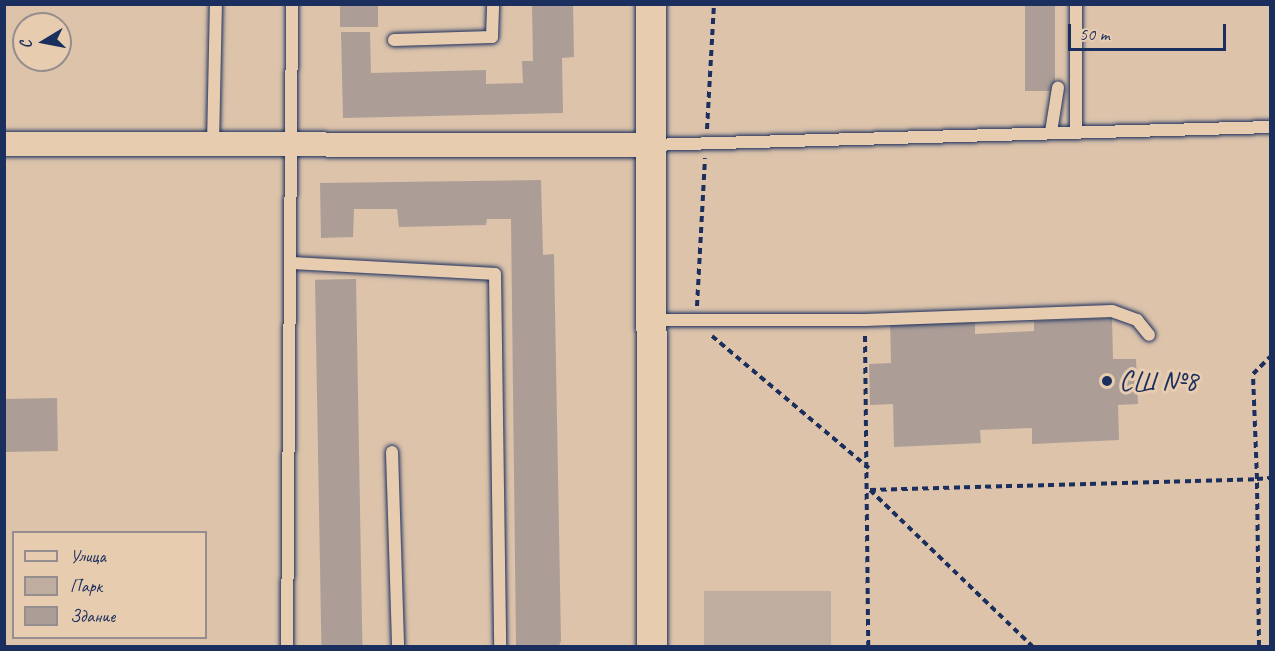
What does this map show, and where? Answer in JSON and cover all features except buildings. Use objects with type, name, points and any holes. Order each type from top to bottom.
[{"type":"street","points":[[651,4],[649,146],[652,320],[652,646]]},
{"type":"street","points":[[4,144],[649,146]]},
{"type":"lane","points":[[213,144],[216,4]]},
{"type":"lane","points":[[286,646],[294,144],[292,4]]},
{"type":"lane","points":[[394,40],[492,37],[493,4]]},
{"type":"lane","points":[[1076,4],[1076,132]]},
{"type":"lane","points":[[1052,132],[1058,88]]},
{"type":"lane","points":[[649,146],[1270,127]]},
{"type":"lane","points":[[292,263],[495,274],[500,646]]},
{"type":"lane","points":[[652,320],[865,320],[1112,311],[1137,320],[1149,334]]},
{"type":"lane","points":[[392,452],[398,646]]},
{"type":"path","points":[[706,143],[714,4]]},
{"type":"path","points":[[865,320],[870,490],[868,646]]},
{"type":"path","points":[[1259,646],[1253,374],[1270,357]]},
{"type":"path","points":[[870,490],[1270,478]]},
{"type":"path","points":[[870,490],[1032,646]]},
{"type":"green space","points":[[704,591],[831,591],[831,646],[704,646]]},
{"type":"place","name":"СШ №8","points":[[1107,381]]}]
